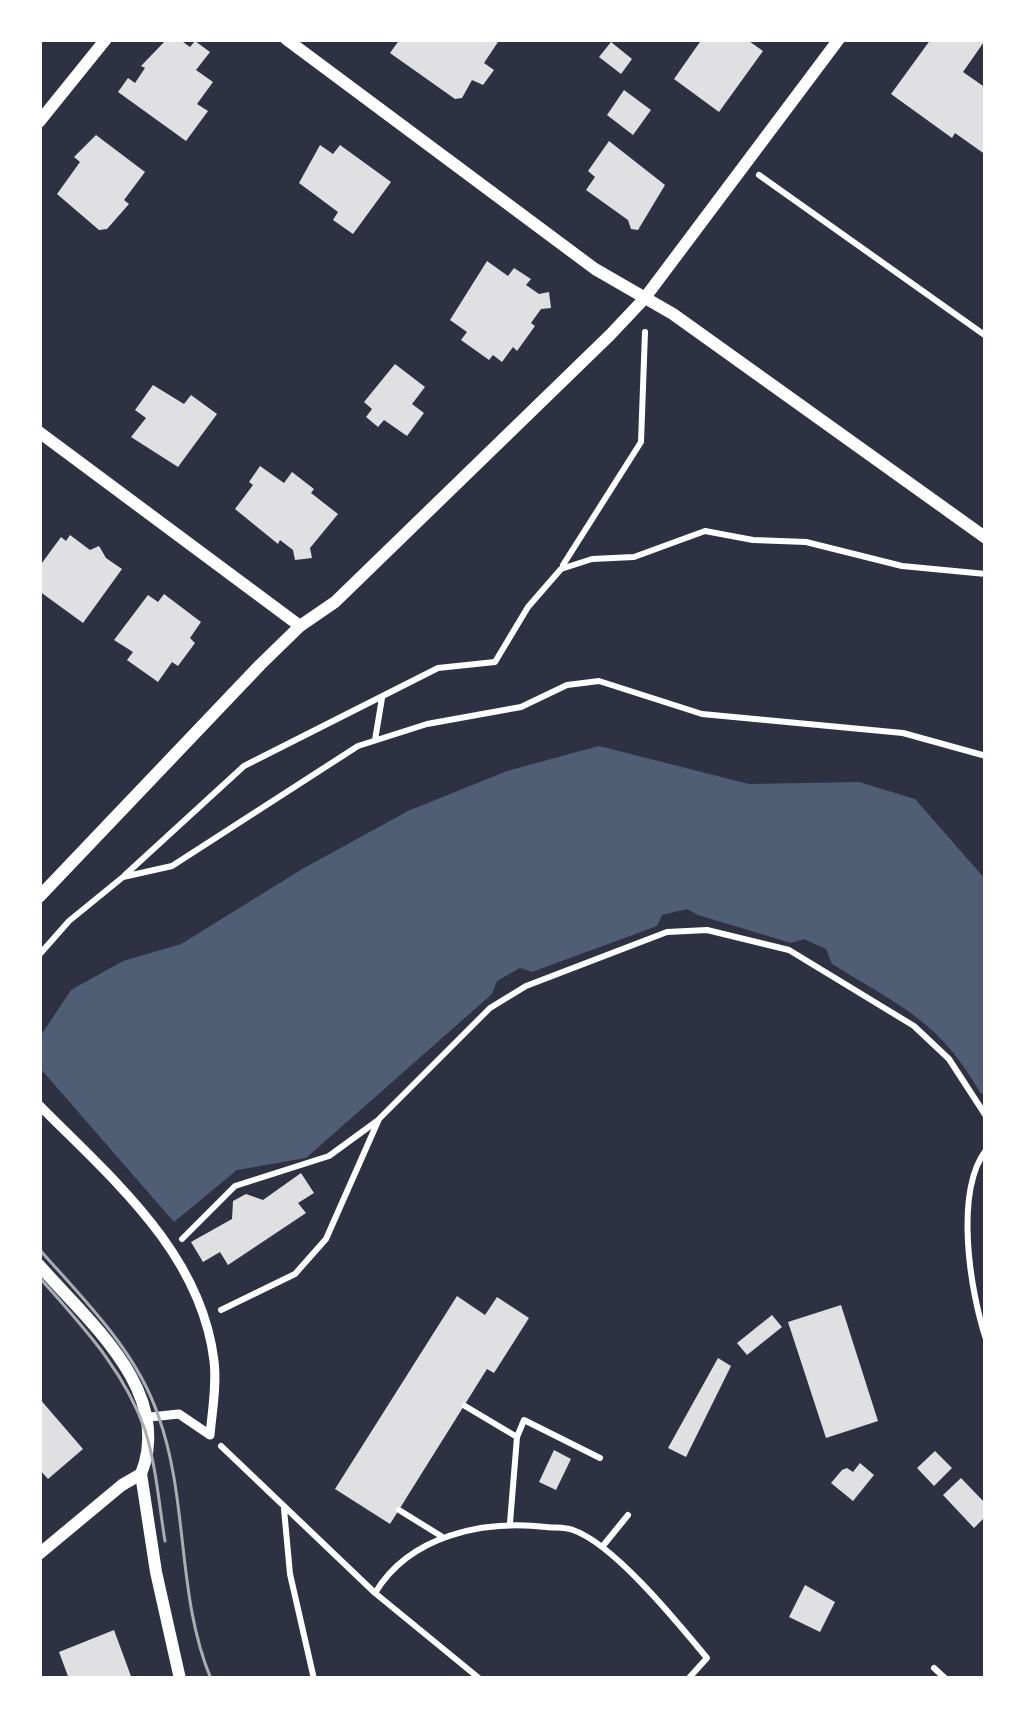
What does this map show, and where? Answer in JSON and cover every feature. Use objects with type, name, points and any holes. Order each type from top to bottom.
[{"type":"street","points":[[39,122],[106,39]]},
{"type":"street","points":[[286,39],[595,269],[674,314],[986,538]]},
{"type":"street","points":[[39,897],[300,626],[335,602],[644,299],[839,39]]},
{"type":"street","points":[[39,432],[300,626]]},
{"type":"street","points":[[39,1265],[123,1364],[150,1417],[150,1451],[141,1474],[180,1679]]},
{"type":"street","points":[[39,1554],[141,1474]]},
{"type":"lane","points":[[39,1105],[149,1216],[170,1249],[203,1316],[214,1362],[210,1436]]},
{"type":"lane","points":[[150,1417],[178,1414],[210,1436]]},
{"type":"path","points":[[769,183],[986,337]]},
{"type":"path","points":[[39,955],[68,921],[244,766],[438,668],[495,662],[641,442],[645,332]]},
{"type":"path","points":[[561,568],[592,559],[634,557],[705,531],[753,540],[806,542],[902,566],[986,574]]},
{"type":"path","points":[[123,877],[172,866],[358,746],[427,724],[521,707],[566,685],[599,680],[702,714],[903,733],[986,756]]},
{"type":"path","points":[[375,740],[382,698]]},
{"type":"path","points":[[170,1249],[235,1186],[329,1156],[379,1119],[490,1008],[526,986],[667,932],[707,930],[789,950],[914,1026],[949,1060],[986,1116]]},
{"type":"path","points":[[203,1316],[255,1297],[296,1274],[326,1239],[379,1119]]},
{"type":"path","points":[[986,1150],[969,1197],[969,1250],[977,1312],[986,1339]]},
{"type":"path","points":[[465,1406],[517,1437]]},
{"type":"path","points":[[510,1523],[517,1437],[524,1420],[600,1458]]},
{"type":"path","points":[[210,1436],[375,1593],[479,1679]]},
{"type":"path","points":[[284,1506],[290,1574],[314,1679]]},
{"type":"path","points":[[399,1510],[441,1536]]},
{"type":"path","points":[[602,1547],[628,1515]]},
{"type":"path","points":[[375,1593],[386,1574],[441,1536],[510,1523],[573,1529],[602,1547],[707,1658],[688,1679]]},
{"type":"path","points":[[934,1668],[946,1679]]},
{"type":"water","points":[[599,746],[749,784],[859,782],[915,799],[986,880],[986,1092],[981,1094],[934,1032],[832,964],[826,949],[804,939],[791,943],[687,909],[662,915],[657,926],[532,972],[520,968],[497,981],[492,994],[306,1158],[237,1170],[174,1222],[39,1067],[39,1038],[71,990],[123,961],[181,944],[408,811],[507,771]]},
{"type":"building","points":[[167,39],[179,39],[190,47],[195,41],[210,52],[196,70],[213,82],[197,104],[208,111],[186,141],[118,92],[128,78],[135,83],[145,68],[141,66]]},
{"type":"building","points":[[400,39],[494,39],[498,42],[484,63],[494,70],[483,85],[472,80],[462,98],[455,99],[390,53]]},
{"type":"building","points":[[702,39],[746,39],[763,51],[719,112],[674,79]]},
{"type":"building","points":[[931,39],[986,39],[963,72],[986,88],[986,155],[955,133],[952,138],[891,94]]},
{"type":"building","points":[[611,42],[632,59],[621,74],[599,57]]},
{"type":"building","points":[[624,90],[651,110],[633,135],[607,115]]},
{"type":"building","points":[[96,135],[145,172],[124,200],[129,204],[107,229],[99,230],[57,194],[80,162],[74,157]]},
{"type":"building","points":[[609,141],[665,185],[638,230],[586,190],[595,177],[588,171]]},
{"type":"building","points":[[320,145],[333,154],[340,145],[391,182],[353,234],[333,220],[338,212],[299,183]]},
{"type":"building","points":[[487,261],[508,276],[514,268],[531,279],[526,285],[539,294],[549,292],[551,308],[541,309],[517,351],[513,347],[502,362],[493,355],[489,360],[461,340],[467,332],[450,320]]},
{"type":"building","points":[[395,364],[425,387],[412,404],[424,413],[407,436],[384,420],[378,427],[366,417],[372,409],[364,402]]},
{"type":"building","points":[[153,385],[184,404],[191,395],[217,414],[178,467],[131,437],[146,418],[135,410]]},
{"type":"building","points":[[260,466],[284,483],[292,472],[338,514],[310,548],[312,558],[295,560],[293,550],[280,540],[278,544],[235,509]]},
{"type":"building","points":[[70,535],[90,550],[99,546],[122,569],[83,623],[39,591],[39,567],[61,537],[66,541]]},
{"type":"building","points":[[164,594],[201,622],[190,638],[195,643],[178,666],[172,662],[158,682],[127,660],[133,652],[114,640],[148,595],[158,602]]},
{"type":"building","points":[[301,1173],[314,1193],[298,1203],[306,1213],[228,1265],[220,1252],[203,1262],[191,1242],[232,1219],[233,1201],[246,1194],[263,1200]]},
{"type":"building","points":[[457,1296],[485,1315],[497,1297],[529,1318],[494,1373],[487,1369],[390,1524],[335,1489]]},
{"type":"building","points":[[841,1305],[878,1421],[826,1438],[788,1322]]},
{"type":"building","points":[[772,1315],[782,1327],[747,1355],[737,1343]]},
{"type":"building","points":[[718,1358],[731,1366],[686,1457],[668,1448]]},
{"type":"building","points":[[39,1398],[83,1449],[48,1479],[39,1469]]},
{"type":"building","points":[[554,1450],[571,1459],[556,1490],[539,1482]]},
{"type":"building","points":[[935,1451],[952,1468],[934,1486],[917,1468]]},
{"type":"building","points":[[860,1463],[874,1475],[853,1501],[831,1483],[842,1470],[853,1472]]},
{"type":"building","points":[[961,1478],[986,1504],[986,1516],[974,1528],[943,1495]]},
{"type":"building","points":[[805,1585],[835,1602],[820,1632],[789,1617]]},
{"type":"building","points":[[114,1630],[132,1679],[69,1679],[59,1652]]},
{"type":"tram line","points":[[39,1249],[122,1347],[158,1415],[174,1480],[192,1614],[211,1679]]},
{"type":"tram line","points":[[39,1277],[100,1349],[136,1408],[152,1457],[165,1541]]}]
